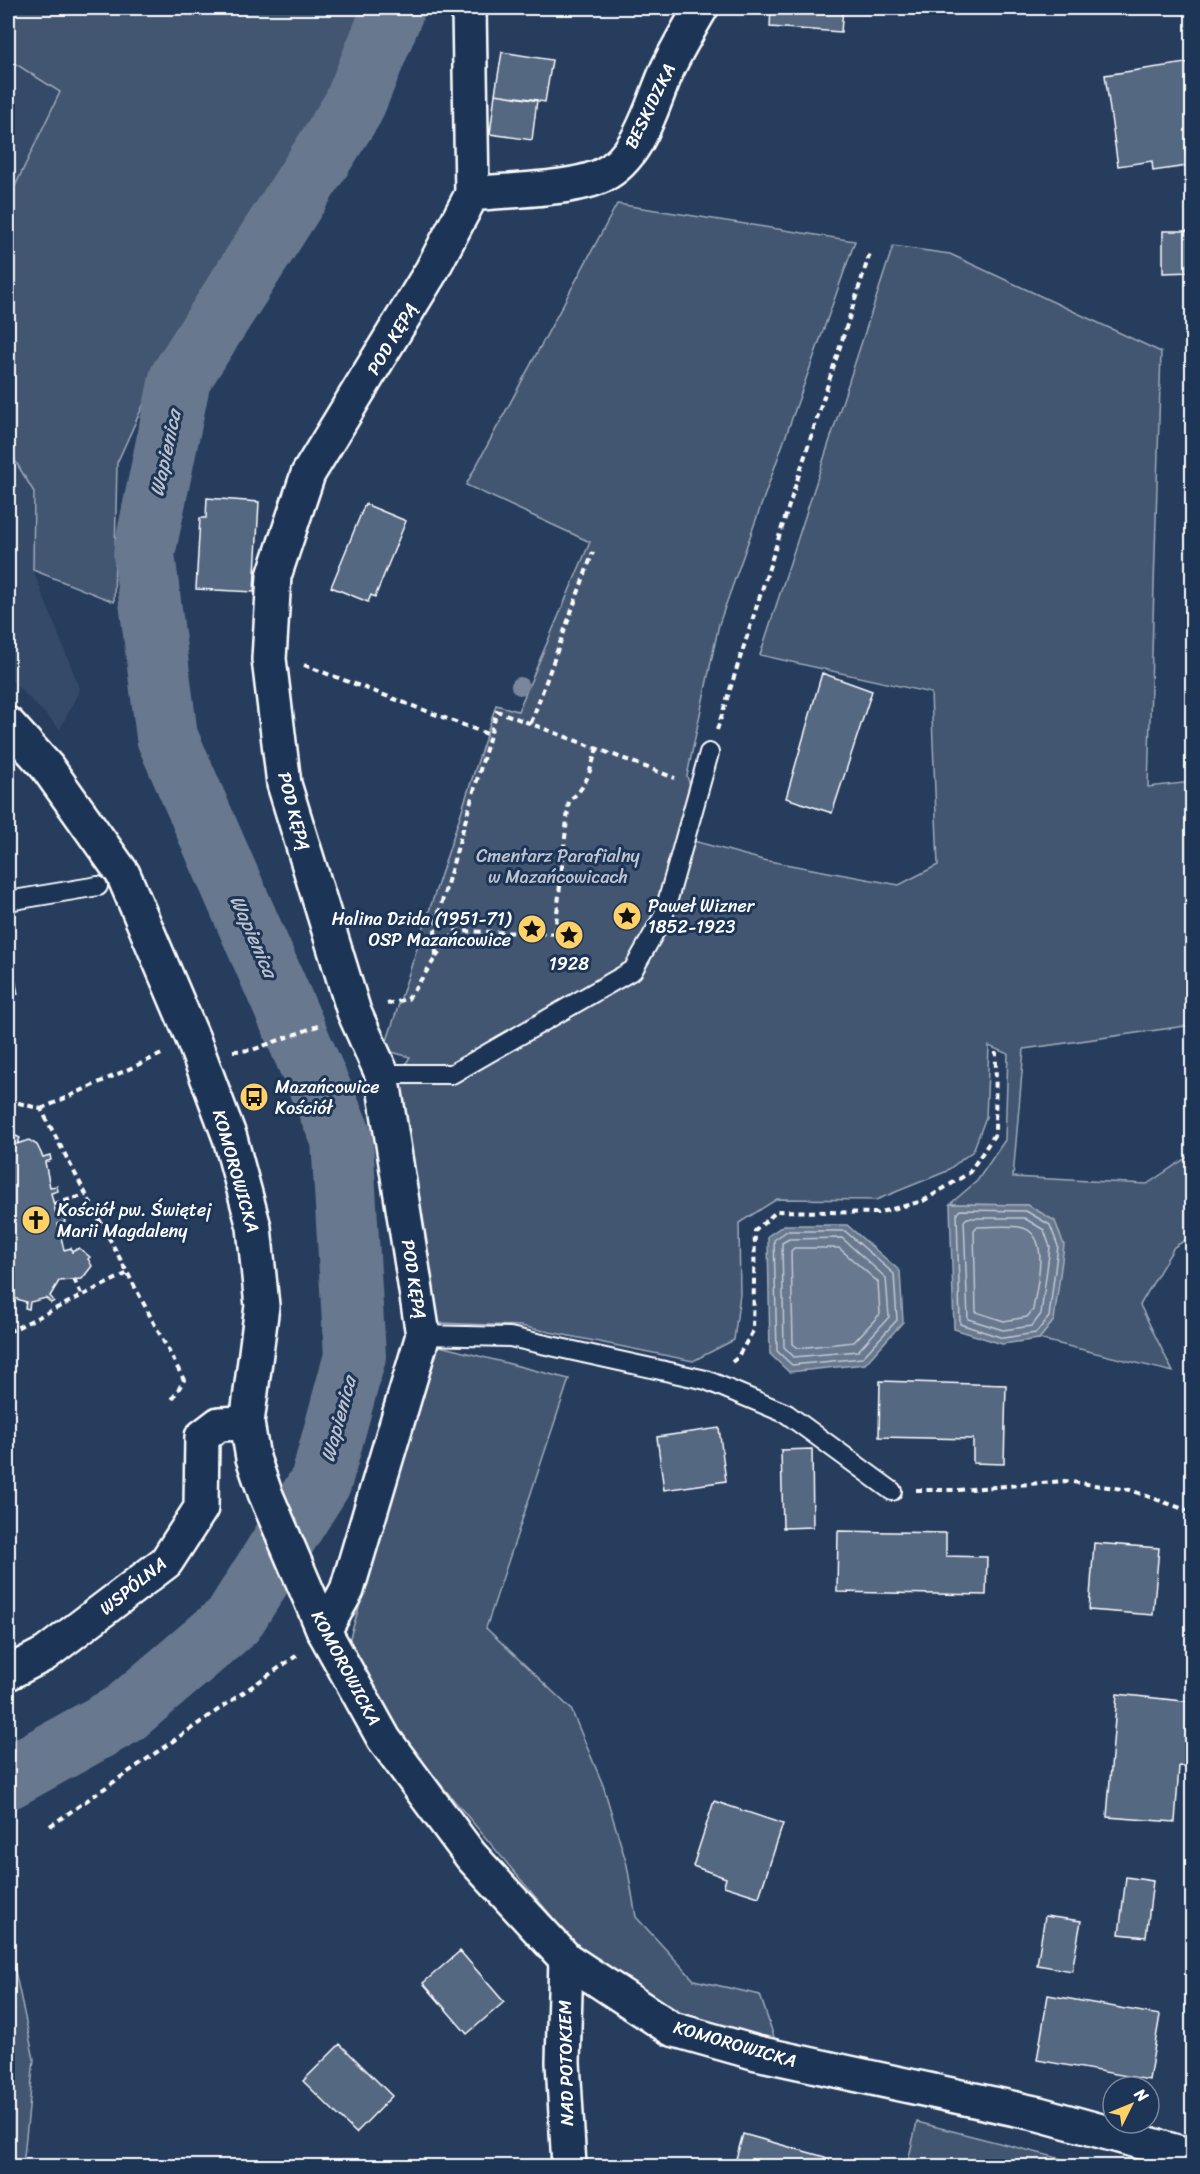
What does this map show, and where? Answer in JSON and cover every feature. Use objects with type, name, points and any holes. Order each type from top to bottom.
[{"type":"street","name":"POD KĘPĄ","points":[[324,1631],[346,1590],[423,1335],[382,1074],[354,1012],[284,784],[270,652],[274,576],[308,474],[432,270],[472,194],[469,8]]},
{"type":"street","name":"BESKIDZKA","points":[[472,194],[558,186],[603,175],[627,155],[642,132],[669,67],[701,8]]},
{"type":"street","name":"KOMOROWICKA","points":[[8,724],[47,767],[123,874],[193,1039],[230,1138],[254,1227],[262,1306],[247,1423],[253,1458],[265,1494],[324,1631],[384,1739],[471,1857],[566,1959],[672,2029],[757,2053],[1039,2114],[1192,2156]]},
{"type":"street","name":"WSPÓLNA","points":[[8,1673],[45,1654],[166,1562],[201,1508],[202,1437],[219,1424],[247,1423]]},
{"type":"street","name":"NAD POTOKIEM","points":[[566,1959],[563,2062],[569,2166]]},
{"type":"lane","points":[[382,1074],[452,1074],[633,970],[663,917],[709,753]]},
{"type":"lane","points":[[8,901],[98,886]]},
{"type":"lane","points":[[423,1335],[510,1337],[706,1380],[787,1414],[892,1491]]},
{"type":"path","points":[[436,957],[435,926],[497,711],[689,784],[709,753],[870,253]]},
{"type":"path","points":[[531,723],[593,552]]},
{"type":"path","points":[[270,652],[490,735]]},
{"type":"path","points":[[555,933],[569,800],[578,795],[589,776],[597,748]]},
{"type":"path","points":[[408,999],[456,931],[562,934]]},
{"type":"path","points":[[252,1050],[354,1012]]},
{"type":"path","points":[[706,1380],[737,1358],[753,1331],[755,1231],[777,1212],[877,1213],[923,1201],[969,1173],[995,1134],[996,1052]]},
{"type":"path","points":[[8,1100],[41,1109],[156,1059]]},
{"type":"path","points":[[41,1109],[184,1380],[170,1403]]},
{"type":"path","points":[[54,1204],[86,1195]]},
{"type":"path","points":[[8,1332],[128,1273]]},
{"type":"path","points":[[74,1279],[82,1296]]},
{"type":"path","points":[[892,1491],[959,1490],[1065,1481],[1130,1490],[1192,1512]]},
{"type":"path","points":[[50,1826],[311,1646],[324,1631]]},
{"type":"shaded area","points":[[8,59],[60,92],[8,201]]},
{"type":"shaded area","points":[[8,449],[34,492],[33,570],[80,689],[60,729],[8,677]]},
{"type":"green space","points":[[8,8],[371,8],[359,43],[280,191],[170,346],[117,463],[114,602],[33,570],[34,492],[8,449],[8,201],[60,92],[8,59]]},
{"type":"green space","name":"Cmentarz Parafialny w Mazańcowicach","points":[[617,204],[855,241],[719,624],[687,776],[692,792],[679,837],[763,860],[899,885],[938,865],[931,693],[760,655],[893,246],[950,254],[1161,352],[1148,787],[1192,782],[1192,1025],[1024,1049],[1013,1177],[1147,1184],[1192,1154],[1192,1236],[1174,1247],[1140,1305],[1173,1372],[1039,1339],[1054,1320],[1028,1205],[950,1204],[977,1181],[1005,1140],[1008,1054],[989,1046],[986,1117],[973,1151],[945,1172],[876,1200],[777,1199],[739,1223],[740,1294],[734,1340],[693,1361],[520,1326],[439,1323],[397,1078],[410,1057],[384,1050],[496,705],[518,711],[590,542],[466,485]]},
{"type":"green space","points":[[436,1345],[569,1379],[486,1628],[571,1709],[603,1785],[627,1865],[636,1917],[694,1980],[760,1995],[777,2046],[690,2019],[643,2001],[569,1937],[395,1730],[349,1641]]},
{"type":"green space","points":[[8,1938],[34,2059],[23,2166],[8,2166]]},
{"type":"green space","points":[[917,2122],[1090,2166],[907,2166]]},
{"type":"water","points":[[950,1204],[1028,1205],[1055,1221],[1064,1245],[1054,1320],[1039,1339],[1002,1344],[954,1329]]},
{"type":"water","points":[[784,1225],[847,1225],[900,1271],[903,1322],[865,1364],[789,1372],[770,1354],[768,1236]]},
{"type":"building","points":[[771,8],[843,8],[841,32],[770,27]]},
{"type":"building","points":[[502,52],[552,60],[545,102],[495,94]]},
{"type":"building","points":[[1192,62],[1192,148],[1185,149],[1187,166],[1153,171],[1152,161],[1118,166],[1105,75]]},
{"type":"building","points":[[495,94],[537,100],[532,140],[490,134]]},
{"type":"building","points":[[1163,231],[1192,231],[1192,272],[1163,273]]},
{"type":"building","points":[[207,498],[259,502],[254,592],[196,589],[200,518],[206,518]]},
{"type":"building","points":[[365,504],[406,521],[375,597],[371,595],[368,602],[331,587]]},
{"type":"building","points":[[822,673],[872,691],[832,813],[786,798]]},
{"type":"building","points":[[8,945],[18,994],[8,997]]},
{"type":"building","name":"Kościół pw. Świętej Marii Magdaleny","points":[[16,1136],[20,1138],[17,1144],[29,1140],[37,1145],[43,1157],[50,1155],[51,1160],[45,1162],[50,1187],[57,1186],[58,1191],[51,1193],[57,1218],[64,1217],[65,1222],[58,1224],[64,1250],[71,1248],[72,1252],[79,1248],[90,1257],[88,1259],[92,1266],[82,1279],[59,1281],[50,1296],[54,1301],[51,1303],[46,1298],[30,1302],[29,1309],[25,1308],[26,1302],[8,1296],[8,1141]]},
{"type":"building","points":[[880,1381],[1006,1385],[1004,1464],[973,1463],[973,1439],[879,1437]]},
{"type":"building","points":[[719,1428],[726,1481],[664,1490],[657,1437]]},
{"type":"building","points":[[812,1449],[813,1527],[783,1528],[781,1450]]},
{"type":"building","points":[[838,1531],[946,1533],[946,1556],[987,1557],[986,1595],[837,1592]]},
{"type":"building","points":[[1094,1543],[1159,1548],[1153,1615],[1089,1610]]},
{"type":"building","points":[[1117,1694],[1192,1702],[1192,1767],[1179,1766],[1175,1822],[1107,1817]]},
{"type":"building","points":[[714,1801],[783,1824],[759,1897],[724,1886],[726,1878],[693,1866]]},
{"type":"building","points":[[1126,1877],[1153,1881],[1146,1937],[1119,1934]]},
{"type":"building","points":[[1045,1916],[1081,1921],[1072,1971],[1037,1965]]},
{"type":"building","points":[[460,1951],[504,2002],[467,2034],[423,1983]]},
{"type":"building","points":[[1048,1995],[1160,2015],[1150,2075],[1121,2075],[1037,2060]]},
{"type":"building","points":[[340,2044],[392,2096],[356,2133],[303,2081]]},
{"type":"building","points":[[743,2134],[825,2157],[823,2166],[734,2166]]},
{"type":"waterway","name":"Wapienica","points":[[8,1778],[124,1714],[233,1621],[321,1481],[355,1356],[342,1139],[167,737],[144,554],[180,379],[353,108],[394,8]]},
{"type":"place","name":"Paweł Wizner 1852-1923","points":[[627,916]]},
{"type":"place","name":"Halina Dzida (1951-71) OSP Mazańcowice","points":[[532,929]]},
{"type":"place","name":"1928","points":[[569,935]]},
{"type":"place","name":"Mazańcowice Kościół","points":[[254,1097]]},
{"type":"place","name":"Kościół pw. Świętej Marii Magdaleny","points":[[36,1220]]}]
